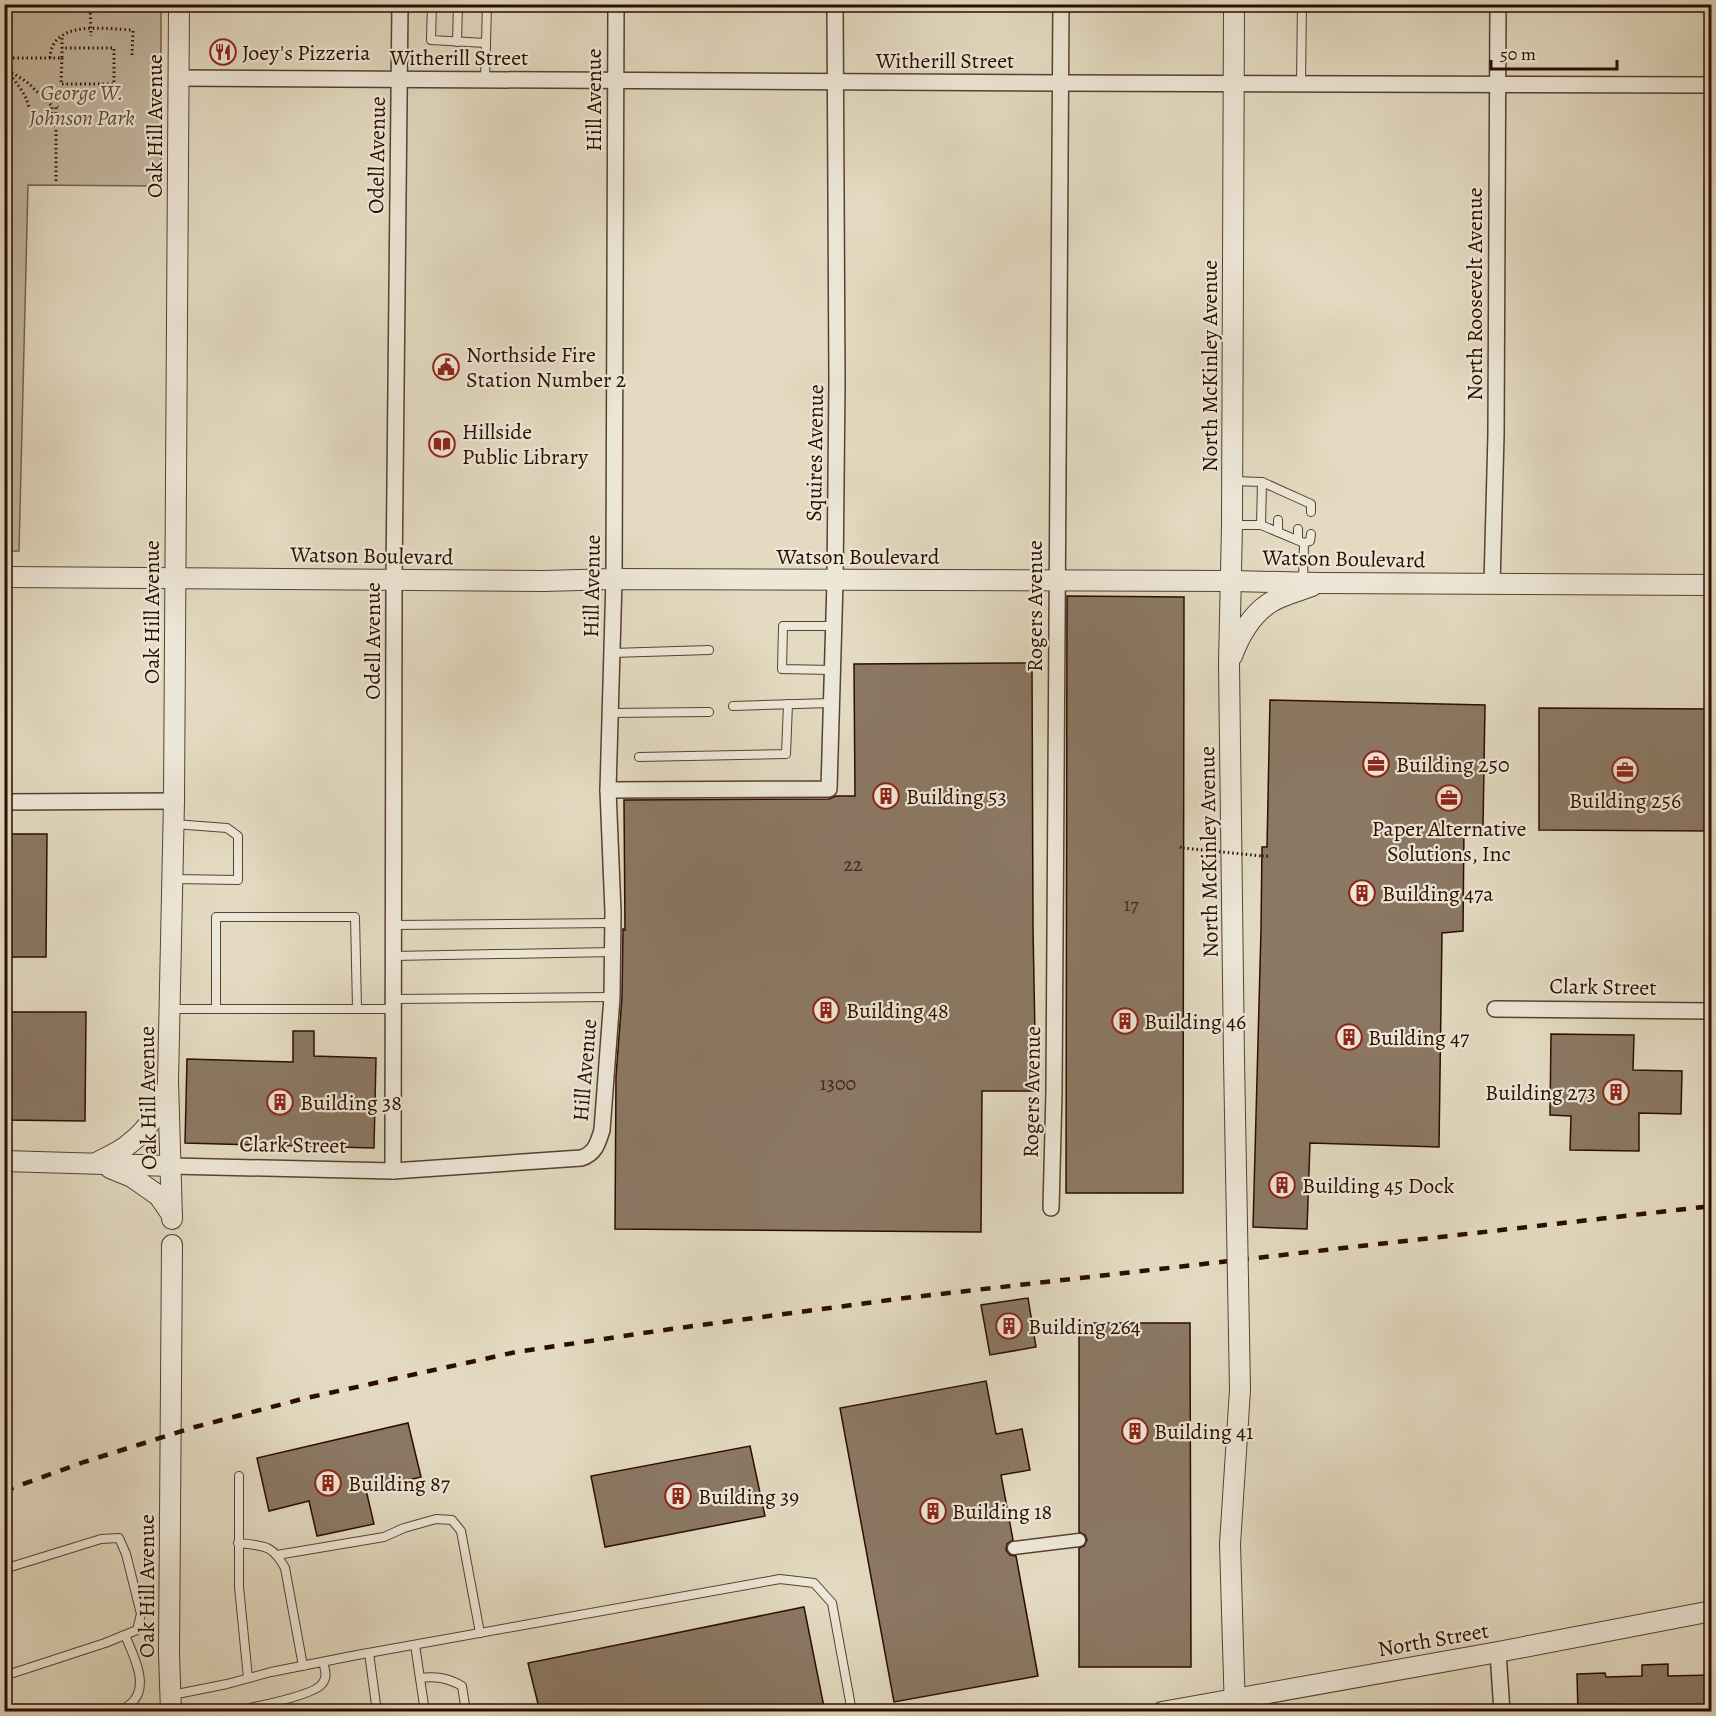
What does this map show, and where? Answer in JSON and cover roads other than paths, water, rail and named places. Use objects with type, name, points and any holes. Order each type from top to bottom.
[{"type":"street","name":"Oak Hill Avenue","points":[[96,1163],[132,1177],[162,1198],[172,1217],[168,1081],[174,801],[179,4]]},
{"type":"street","name":"Odell Avenue","points":[[393,1171],[394,579],[400,4]]},
{"type":"street","name":"Hill Avenue","points":[[581,1158],[590,1155],[594,1150],[602,1130],[612,997],[608,790],[614,579],[616,4]]},
{"type":"street","name":"Squires Avenue","points":[[608,790],[829,789],[835,581],[837,371],[835,4]]},
{"type":"street","name":"Rogers Avenue","points":[[1051,1208],[1054,1092],[1060,4]]},
{"type":"street","name":"North McKinley Avenue","points":[[1234,4],[1232,581],[1229,664],[1240,1390],[1230,1544],[1235,1705]]},
{"type":"street","name":"North Roosevelt Avenue","points":[[1492,584],[1496,435],[1498,4]]},
{"type":"street","name":"Witherill Street","points":[[179,78],[1712,85]]},
{"type":"street","name":"Watson Boulevard","points":[[4,577],[544,581],[614,579],[1056,580],[1712,585]]},
{"type":"street","points":[[1229,664],[1236,646],[1253,618],[1269,604],[1311,583]]},
{"type":"street","points":[[4,802],[174,801]]},
{"type":"street","name":"Clark Street","points":[[1495,1009],[1712,1011]]},
{"type":"street","points":[[96,1163],[128,1145],[148,1127],[163,1102],[168,1081]]},
{"type":"street","name":"Clark Street","points":[[4,1161],[393,1171],[581,1158]]},
{"type":"street","name":"Oak Hill Avenue","points":[[171,1703],[169,1642],[172,1245]]},
{"type":"street","points":[[1014,1548],[1079,1540]]},
{"type":"street","name":"North Street","points":[[1162,1712],[1235,1705],[1712,1611]]},
{"type":"street","points":[[1498,1652],[1502,1712]]},
{"type":"lane","points":[[432,4],[431,40],[486,43]]},
{"type":"lane","points":[[457,42],[458,4]]},
{"type":"lane","points":[[485,80],[487,4]]},
{"type":"lane","points":[[1301,83],[1302,4]]},
{"type":"lane","points":[[1232,480],[1262,482],[1279,494],[1299,503],[1311,504],[1311,512]]},
{"type":"lane","points":[[1261,525],[1262,482]]},
{"type":"lane","points":[[1278,520],[1278,532]]},
{"type":"lane","points":[[1232,525],[1261,525],[1301,542],[1310,541],[1311,534]]},
{"type":"lane","points":[[1298,529],[1311,583]]},
{"type":"lane","points":[[832,670],[782,669],[783,626],[833,626]]},
{"type":"lane","points":[[612,653],[709,650]]},
{"type":"lane","points":[[733,706],[831,703]]},
{"type":"lane","points":[[639,757],[786,754],[788,704]]},
{"type":"lane","points":[[610,713],[709,712]]},
{"type":"lane","points":[[172,879],[238,880],[238,836],[227,828],[173,823]]},
{"type":"lane","points":[[216,1009],[216,917],[355,917],[357,1008]]},
{"type":"lane","points":[[393,925],[612,923]]},
{"type":"lane","points":[[393,956],[612,952]]},
{"type":"lane","points":[[170,1009],[357,1008],[394,1004],[612,997]]},
{"type":"lane","points":[[239,1476],[238,1587],[248,1678]]},
{"type":"lane","points":[[278,1555],[384,1538],[404,1528],[436,1519],[452,1520],[461,1532],[480,1633]]},
{"type":"lane","points":[[4,1569],[101,1539],[119,1538],[126,1554],[141,1614],[137,1630],[105,1643],[4,1676]]},
{"type":"lane","points":[[238,1543],[265,1546],[278,1555],[285,1568],[303,1666]]},
{"type":"lane","points":[[171,1703],[248,1678],[303,1666],[780,1579],[814,1583],[832,1603],[852,1712]]},
{"type":"lane","points":[[120,1711],[135,1700],[140,1688],[140,1677],[125,1635]]},
{"type":"lane","points":[[415,1645],[425,1712]]},
{"type":"lane","points":[[369,1653],[377,1712]]},
{"type":"lane","points":[[246,1712],[250,1708],[311,1692],[322,1686],[326,1676],[323,1662]]},
{"type":"lane","points":[[420,1678],[433,1676],[451,1680],[462,1686],[466,1712]]},
{"type":"railway","points":[[4,1491],[84,1462],[195,1427],[302,1399],[516,1352],[905,1298],[1712,1206]]},
{"type":"place","name":"Joey's Pizzeria","points":[[223,52]]},
{"type":"place","name":"Northside Fire Station Number 2","points":[[446,367]]},
{"type":"place","name":"Hillside Public Library","points":[[442,444]]},
{"type":"place","name":"Building 250","points":[[1376,764]]},
{"type":"place","name":"Building 256","points":[[1625,770]]},
{"type":"place","name":"Building 53","points":[[886,796]]},
{"type":"place","name":"Paper Alternative Solutions, Inc","points":[[1449,798]]},
{"type":"place","name":"Building 47a","points":[[1362,893]]},
{"type":"place","name":"Building 48","points":[[826,1010]]},
{"type":"place","name":"Building 46","points":[[1125,1021]]},
{"type":"place","name":"Building 47","points":[[1349,1037]]},
{"type":"place","name":"Building 273","points":[[1616,1092]]},
{"type":"place","name":"Building 38","points":[[280,1102]]},
{"type":"place","name":"Building 45 Dock","points":[[1282,1185]]},
{"type":"place","name":"Building 264","points":[[1009,1326]]},
{"type":"place","name":"Building 41","points":[[1135,1431]]},
{"type":"place","name":"Building 87","points":[[328,1483]]},
{"type":"place","name":"Building 39","points":[[678,1496]]},
{"type":"place","name":"Building 18","points":[[933,1511]]},
{"type":"park label","name":"George W. Johnson Park","points":[[82,104]]}]
